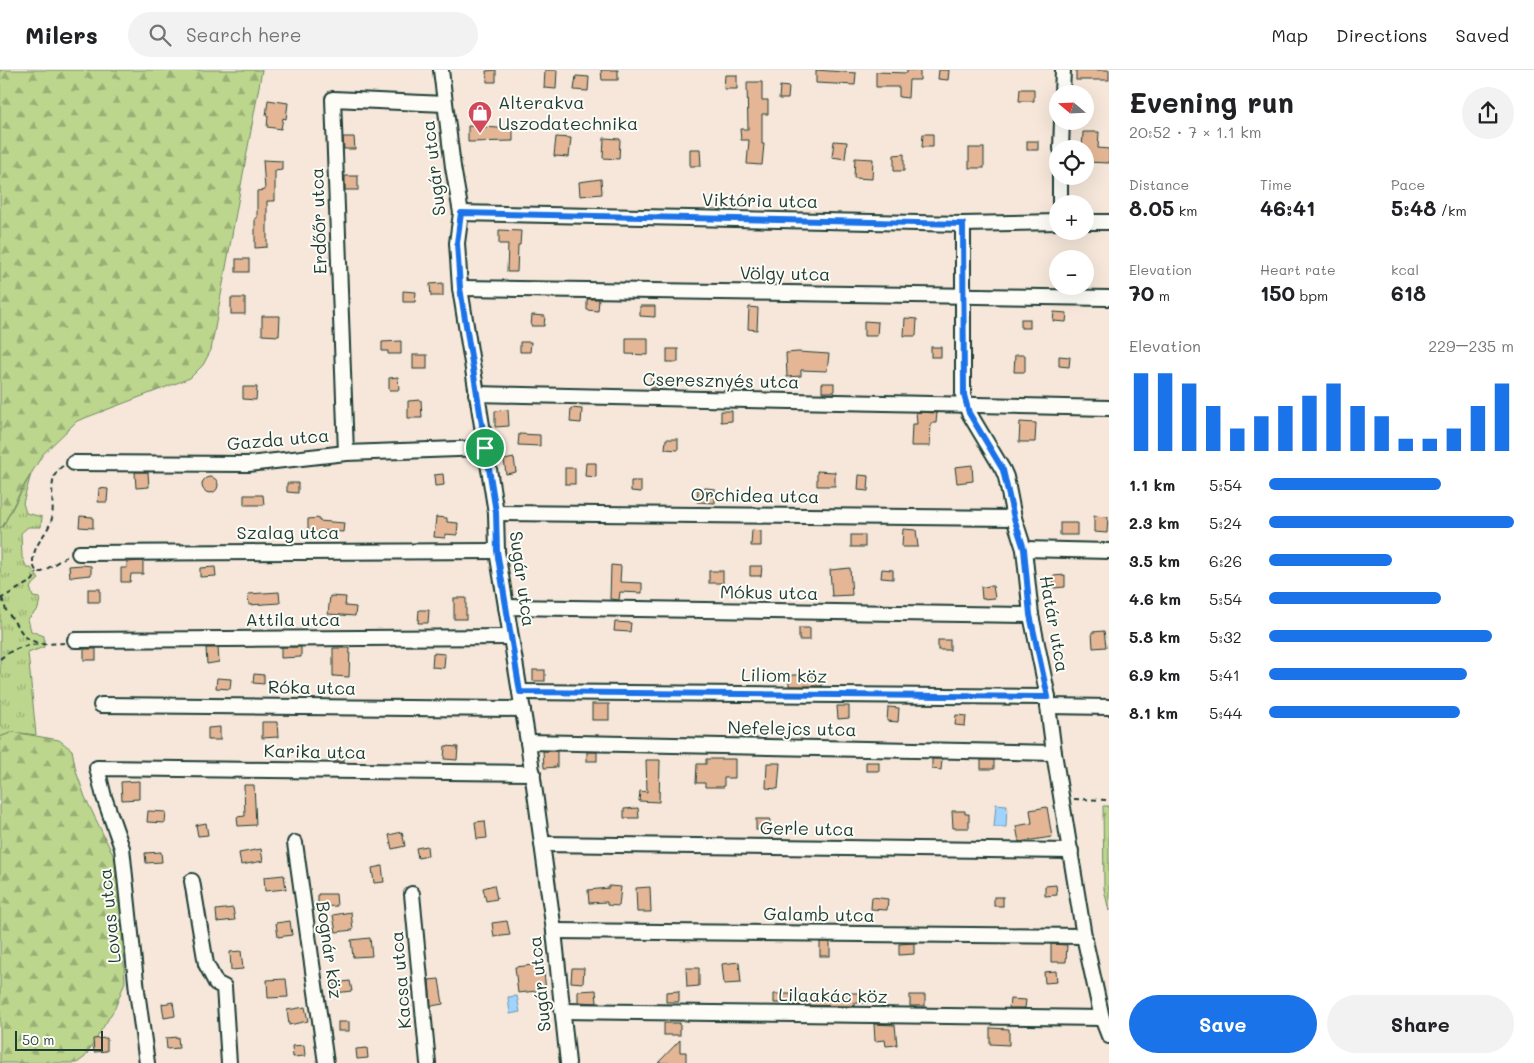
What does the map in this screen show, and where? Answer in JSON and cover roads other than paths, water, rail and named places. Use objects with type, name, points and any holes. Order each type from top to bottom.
[{"type":"street","name":"Sugár utca","points":[[441,70],[453,167],[461,213],[457,243],[460,288],[496,512],[497,551],[528,742],[554,931],[568,1063]]},
{"type":"street","points":[[1062,85],[1063,70]]},
{"type":"street","name":"Erdőőr utca","points":[[346,453],[333,99],[445,104]]},
{"type":"street","name":"Viktória utca","points":[[461,213],[963,224],[1049,222]]},
{"type":"street","points":[[1094,222],[1109,222]]},
{"type":"street","name":"Határ utca","points":[[963,224],[964,395],[969,413],[1003,470],[1014,518],[1024,549],[1030,615],[1048,702],[1054,753],[1084,936],[1102,1018],[1109,1036]]},
{"type":"street","name":"Völgy utca","points":[[460,288],[1109,298]]},
{"type":"street","name":"Cseresznyés utca","points":[[476,394],[1109,408]]},
{"type":"street","name":"Gazda utca","points":[[74,463],[248,464],[346,453],[485,448]]},
{"type":"street","name":"Orchidea utca","points":[[496,512],[1014,518]]},
{"type":"street","points":[[1024,549],[1109,551]]},
{"type":"street","name":"Szalag utca","points":[[79,552],[497,551]]},
{"type":"street","name":"Mókus utca","points":[[506,607],[1030,615]]},
{"type":"street","name":"Attila utca","points":[[75,640],[511,637]]},
{"type":"street","name":"Liliom köz","points":[[520,692],[1048,702],[1109,707]]},
{"type":"street","name":"Róka utca","points":[[101,705],[523,709]]},
{"type":"street","name":"Nefelejcs utca","points":[[528,742],[1054,753]]},
{"type":"street","name":"Karika utca","points":[[97,768],[532,774]]},
{"type":"street","name":"Lovas utca","points":[[97,768],[104,797],[122,848],[137,991],[147,1063]]},
{"type":"street","name":"Bognár köz","points":[[296,842],[326,1063]]},
{"type":"street","name":"Gerle utca","points":[[542,844],[1071,851]]},
{"type":"street","points":[[192,881],[206,964],[216,983],[224,987],[229,1063]]},
{"type":"street","name":"Kacsa utca","points":[[412,894],[428,1063]]},
{"type":"street","name":"Galamb utca","points":[[554,931],[1084,936]]},
{"type":"street","name":"Lilaakác köz","points":[[562,1011],[1102,1018]]},
{"type":"water","points":[[996,804],[1007,805],[1006,827],[994,827]]},
{"type":"water","points":[[517,996],[520,1012],[510,1014],[508,997]]},
{"type":"place","name":"Alterakva Uszodatechnika","points":[[480,134]]}]
